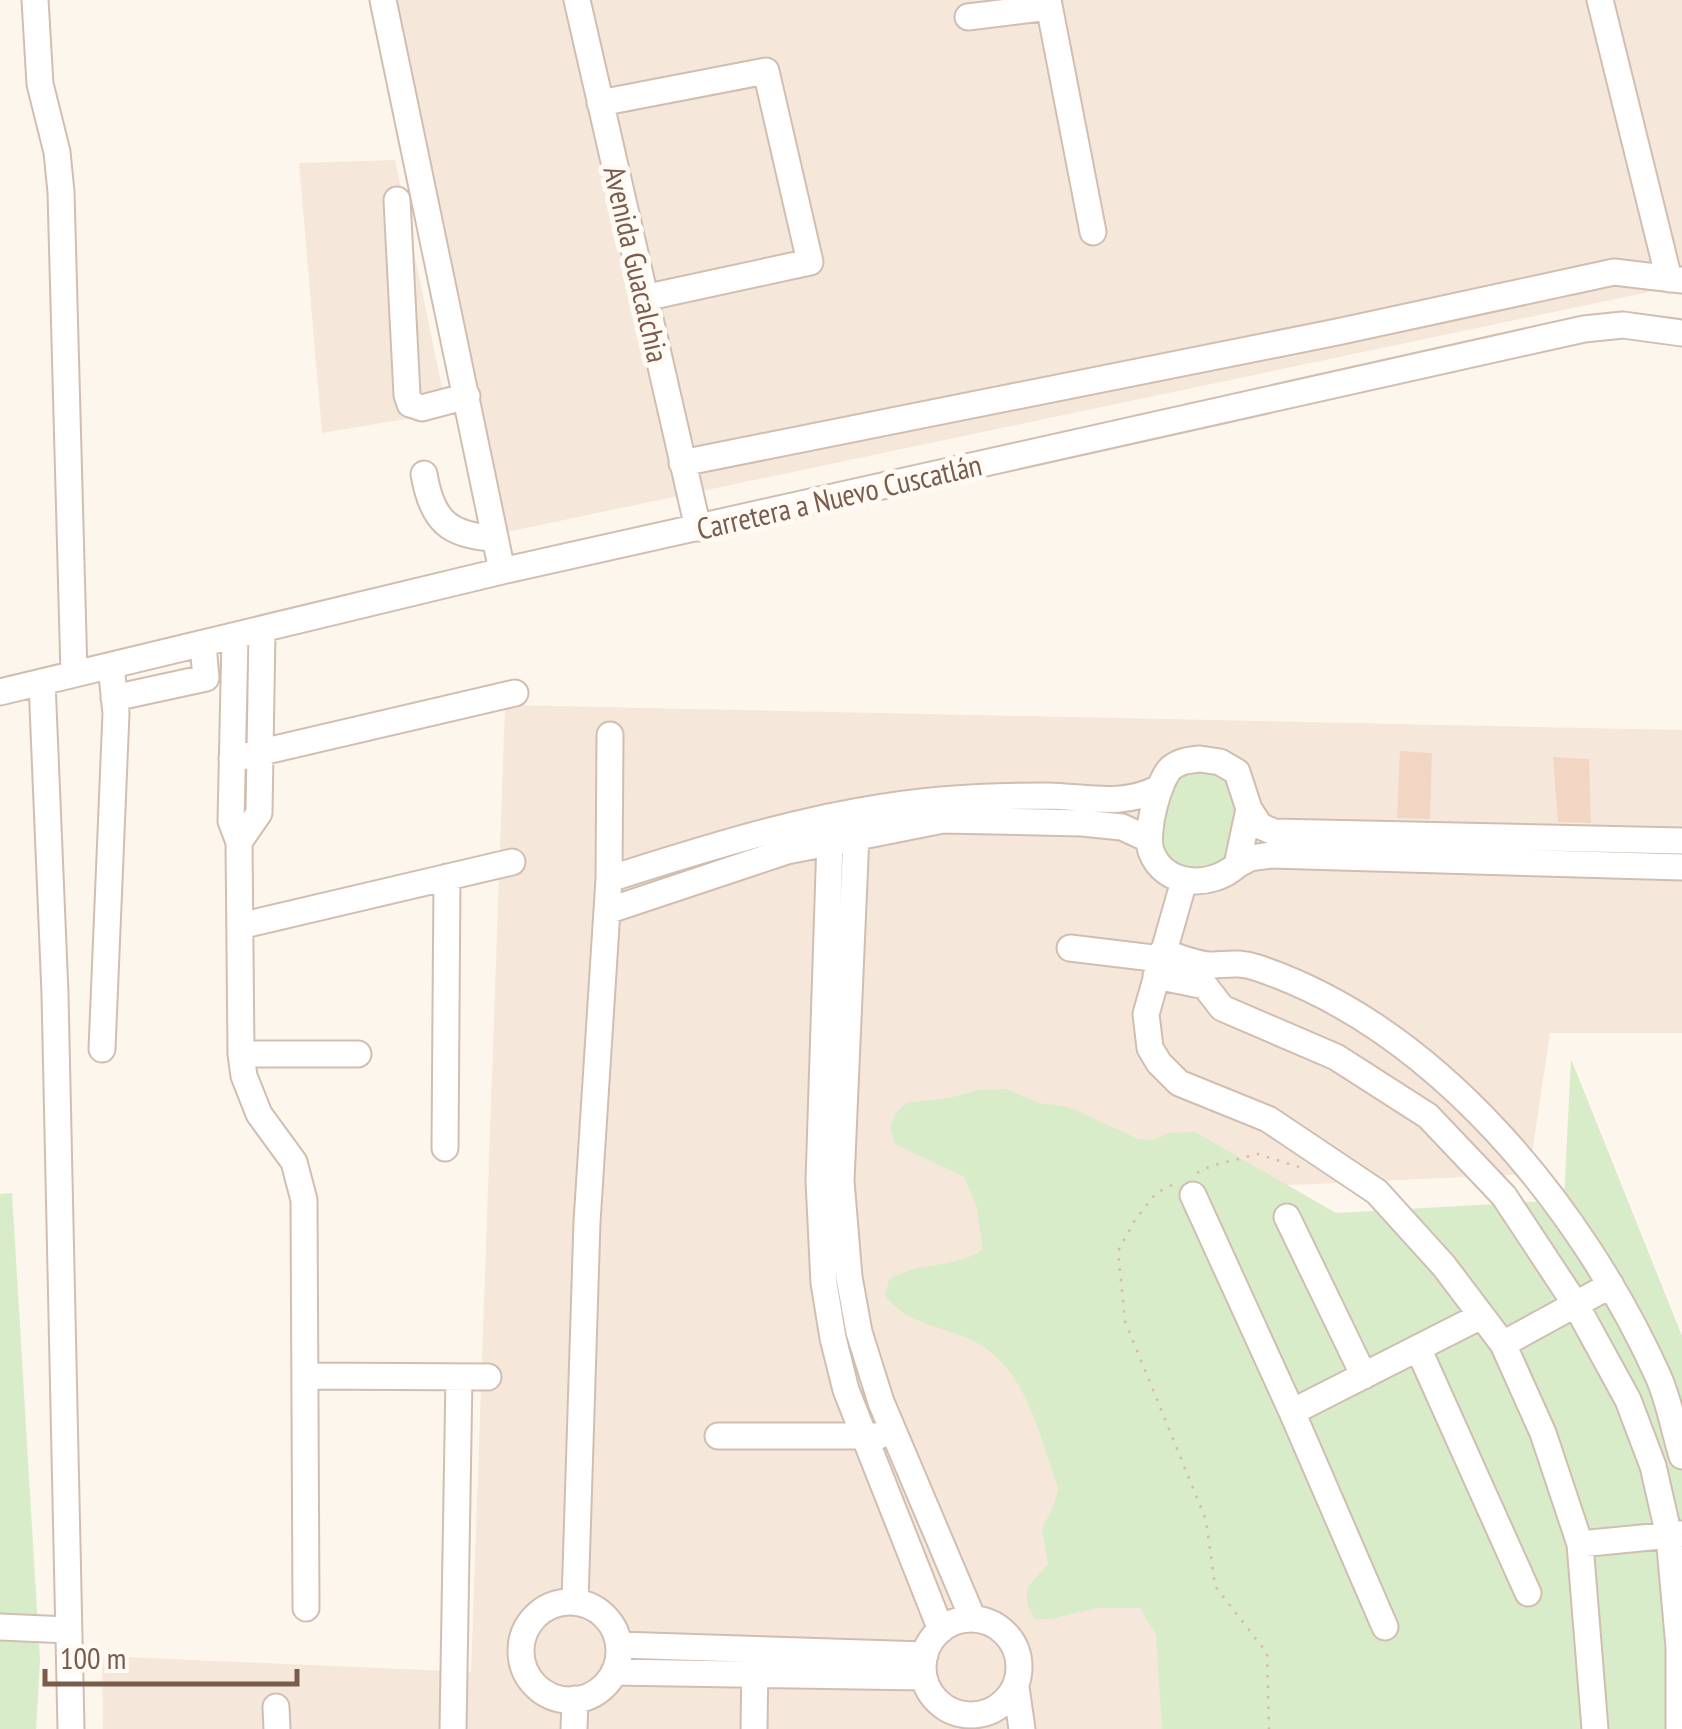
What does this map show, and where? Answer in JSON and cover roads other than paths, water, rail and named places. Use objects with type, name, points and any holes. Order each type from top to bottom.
[{"type":"street","points":[[35,0],[40,84],[57,152],[61,192],[74,674]]},
{"type":"street","points":[[383,0],[502,571]]},
{"type":"street","name":"Avenida Guacalchia","points":[[577,0],[698,528]]},
{"type":"street","points":[[682,464],[1614,272],[1676,280],[1600,0]]},
{"type":"street","points":[[968,18],[1049,4],[1092,232]]},
{"type":"street","points":[[600,103],[766,72],[810,262],[644,298]]},
{"type":"street","points":[[397,200],[406,395],[410,404],[422,408],[466,396]]},
{"type":"street","name":"Carretera a Nuevo Cuscatlán","points":[[0,692],[502,571],[1584,329],[1623,325],[1682,334]]},
{"type":"street","points":[[424,474],[441,520],[451,530],[495,538]]},
{"type":"street","points":[[240,842],[258,813],[262,630]]},
{"type":"street","points":[[235,637],[230,821],[240,842],[240,1054],[250,1096],[294,1162],[304,1200],[306,1608]]},
{"type":"street","points":[[114,698],[206,678],[203,644]]},
{"type":"street","points":[[102,1049],[114,698],[110,666]]},
{"type":"street","points":[[42,682],[55,994],[71,1729]]},
{"type":"street","points":[[232,759],[515,693]]},
{"type":"street","points":[[575,1602],[587,1222],[608,910],[610,736]]},
{"type":"street","points":[[1200,758],[1220,762],[1237,772],[1249,809],[1260,826],[1274,832],[1672,841],[1672,867],[1271,855],[1250,858],[1217,878],[1184,880],[1173,877],[1157,862],[1148,839],[1159,788],[1169,770],[1181,761],[1200,758]]},
{"type":"street","points":[[608,910],[772,856],[842,826],[942,800],[1047,796],[1118,802],[1159,788]]},
{"type":"street","points":[[1236,865],[1249,809]]},
{"type":"street","points":[[609,879],[740,838],[842,826],[1001,820],[1122,827],[1148,839]]},
{"type":"street","points":[[842,826],[820,1226],[833,1338],[846,1390],[941,1630]]},
{"type":"street","points":[[842,826],[847,1010],[842,1225],[860,1332],[894,1436],[972,1619]]},
{"type":"street","points":[[240,926],[512,862]]},
{"type":"street","points":[[445,1148],[448,877]]},
{"type":"street","points":[[1184,880],[1146,1014],[1150,1048],[1179,1083],[1268,1119],[1377,1192],[1444,1266],[1503,1344],[1543,1434],[1580,1544],[1595,1729]]},
{"type":"street","points":[[1070,948],[1160,962],[1208,976],[1232,961],[1258,968],[1325,996],[1377,1026],[1454,1088],[1518,1155],[1611,1286],[1660,1379],[1682,1456]]},
{"type":"street","points":[[1208,976],[1222,1008],[1336,1057],[1428,1116],[1504,1196],[1576,1304],[1628,1400],[1676,1535],[1679,1729]]},
{"type":"street","points":[[240,1054],[358,1054]]},
{"type":"street","points":[[1428,1116],[1454,1088]]},
{"type":"street","points":[[1193,1195],[1385,1627]]},
{"type":"street","points":[[1288,1217],[1364,1376]]},
{"type":"street","points":[[1503,1344],[1611,1286]]},
{"type":"street","points":[[1292,1412],[1481,1316]]},
{"type":"street","points":[[1418,1348],[1528,1592]]},
{"type":"street","points":[[306,1376],[488,1376]]},
{"type":"street","points":[[453,1729],[459,1376]]},
{"type":"street","points":[[718,1436],[894,1436]]},
{"type":"street","points":[[1580,1544],[1676,1535]]},
{"type":"street","points":[[575,1602],[604,1616],[619,1645],[614,1672],[602,1688],[576,1700],[555,1698],[537,1688],[525,1671],[521,1652],[525,1632],[537,1615],[554,1605],[575,1602]]},
{"type":"street","points":[[1016,1687],[997,1708],[976,1722],[944,1707],[931,1694],[924,1666],[941,1630],[972,1619],[996,1626],[1012,1642],[1020,1664],[1016,1687],[1022,1729]]},
{"type":"street","points":[[0,1627],[68,1630]]},
{"type":"street","points":[[619,1645],[755,1663]]},
{"type":"street","points":[[614,1672],[755,1663],[924,1666]]},
{"type":"street","points":[[754,1729],[755,1663]]},
{"type":"street","points":[[574,1729],[576,1700]]}]
